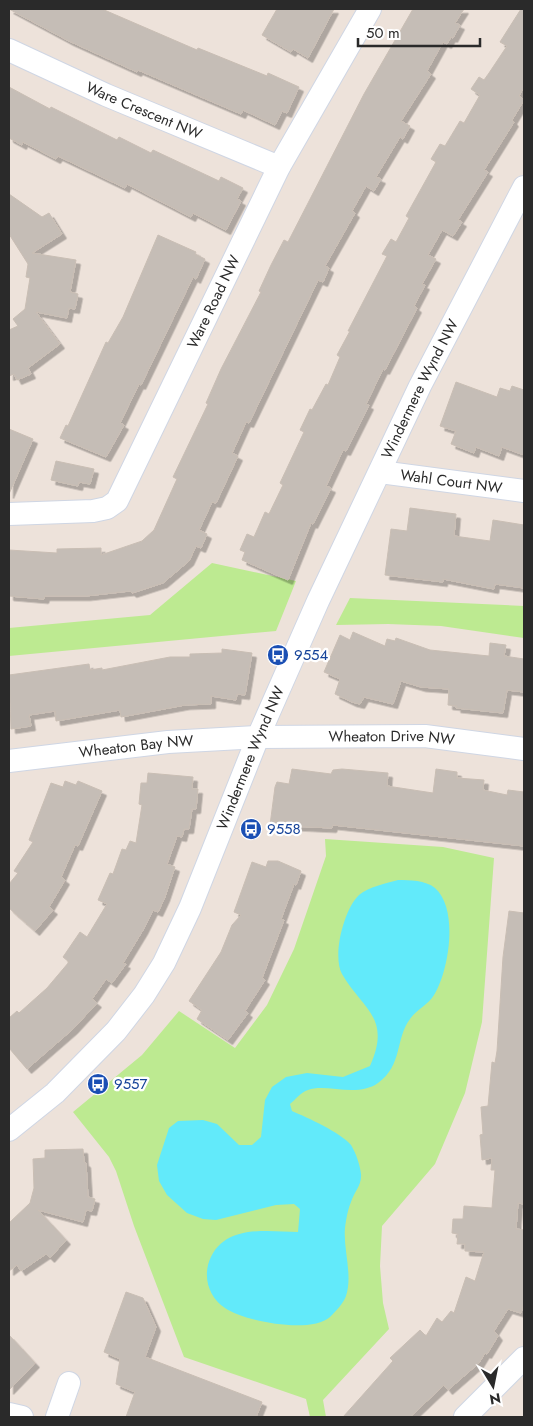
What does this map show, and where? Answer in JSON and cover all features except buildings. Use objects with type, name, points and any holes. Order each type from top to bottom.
[{"type":"street","name":"Ware Road NW","points":[[9,514],[93,511],[107,508],[117,501],[279,167],[370,9]]},
{"type":"street","name":"Ware Crescent NW","points":[[9,50],[106,96],[279,167]]},
{"type":"street","name":"Windermere Wynd NW","points":[[9,1130],[55,1092],[116,1031],[149,987],[178,937],[258,737],[318,601],[420,386],[524,187]]},
{"type":"street","name":"Wahl Court NW","points":[[380,472],[524,491]]},
{"type":"street","name":"Wheaton Drive NW","points":[[258,737],[424,736],[524,749]]},
{"type":"street","name":"Wheaton Bay NW","points":[[11,766],[168,742],[258,737]]},
{"type":"street","points":[[465,1417],[524,1358]]},
{"type":"street","points":[[57,1417],[69,1383]]},
{"type":"street","points":[[9,1414],[22,1417]]},
{"type":"green space","points":[[212,563],[296,581],[276,631],[9,656],[9,628],[150,615]]},
{"type":"green space","points":[[350,598],[524,606],[524,638],[441,626],[336,625]]},
{"type":"green space","points":[[325,839],[443,847],[494,858],[482,1022],[465,1093],[435,1164],[382,1226],[380,1266],[383,1303],[389,1329],[323,1400],[326,1417],[310,1417],[306,1399],[184,1357],[134,1226],[116,1171],[109,1157],[73,1112],[142,1055],[179,1011],[235,1048],[267,1005],[294,949],[326,856]]},
{"type":"water","points":[[398,880],[412,880],[431,885],[442,898],[447,910],[449,940],[447,956],[444,971],[434,995],[410,1019],[405,1027],[391,1068],[378,1083],[370,1087],[351,1090],[315,1088],[305,1091],[290,1104],[292,1111],[346,1140],[353,1148],[359,1163],[360,1182],[352,1198],[345,1228],[349,1279],[346,1296],[330,1317],[321,1322],[308,1325],[278,1324],[247,1318],[225,1308],[212,1295],[208,1284],[207,1271],[214,1252],[222,1242],[233,1236],[245,1233],[258,1231],[298,1232],[300,1209],[294,1204],[276,1205],[216,1220],[203,1219],[187,1213],[167,1195],[159,1181],[157,1165],[169,1128],[178,1121],[203,1120],[217,1124],[239,1145],[252,1145],[261,1137],[265,1100],[272,1087],[286,1077],[307,1073],[343,1077],[370,1066],[378,1036],[376,1025],[372,1015],[342,974],[339,966],[339,945],[344,921],[359,895],[372,888]]},
{"type":"place","name":"9554","points":[[278,655]]},
{"type":"place","name":"9558","points":[[251,829]]},
{"type":"place","name":"9557","points":[[98,1084]]}]
